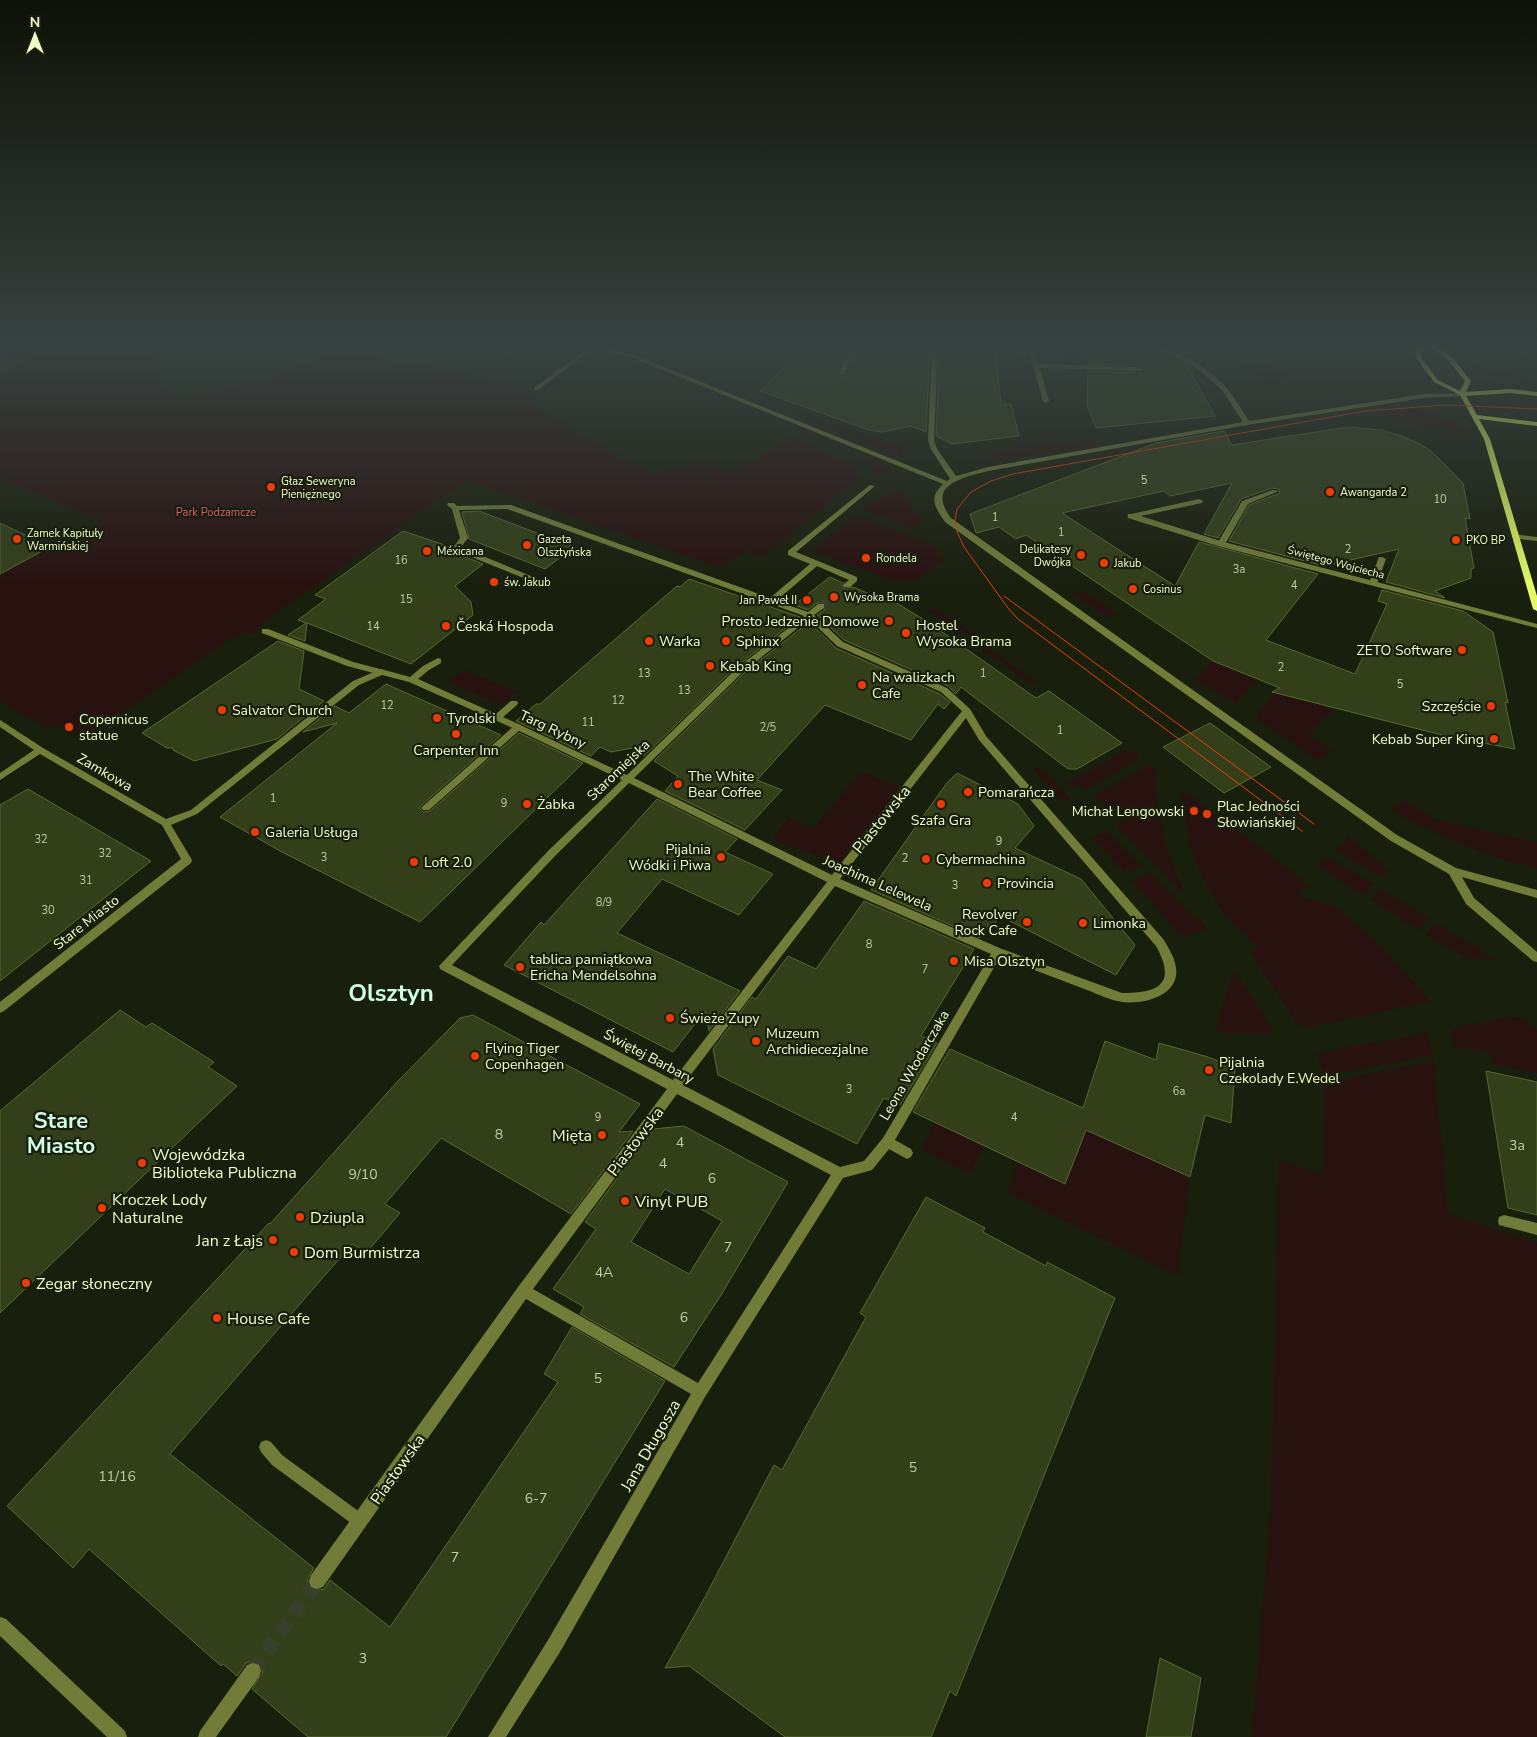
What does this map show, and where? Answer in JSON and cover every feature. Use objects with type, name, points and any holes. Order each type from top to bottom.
[{"type":"street","points":[[808,425],[950,481]]},
{"type":"street","points":[[932,425],[931,440],[950,481]]},
{"type":"street","points":[[1235,425],[988,469],[950,481],[938,496],[937,505],[948,520],[1394,838],[1453,871],[1537,894]]},
{"type":"street","points":[[1479,425],[1491,452],[1537,609]]},
{"type":"street","points":[[847,585],[854,579],[790,552],[872,486]]},
{"type":"street","points":[[1221,544],[1245,503],[1275,491]]},
{"type":"street","name":"Świętego Wojciecha","points":[[1198,500],[1131,516],[1221,544],[1537,626]]},
{"type":"street","points":[[534,579],[457,548],[464,538],[453,506],[508,507],[809,615],[840,644],[944,690],[967,711]]},
{"type":"street","points":[[1516,536],[1537,540]]},
{"type":"street","points":[[1373,583],[1382,559]]},
{"type":"street","points":[[771,601],[816,563]]},
{"type":"street","name":"Staromiejska","points":[[444,966],[552,853],[740,670],[821,606]]},
{"type":"street","name":"Targ Rybny","points":[[265,631],[350,664],[412,680],[518,727],[628,780]]},
{"type":"street","points":[[412,680],[438,661]]},
{"type":"street","points":[[165,823],[194,812],[356,683],[381,672]]},
{"type":"street","points":[[496,718],[514,703]]},
{"type":"street","name":"Joachima Lelewela","points":[[628,780],[832,880],[998,952],[1122,998],[1139,999],[1153,996],[1165,988],[1170,980],[1172,971],[1169,956],[1160,943],[982,738],[967,711]]},
{"type":"street","name":"Piastowska","points":[[317,1581],[524,1291],[676,1087],[832,880],[967,711]]},
{"type":"street","name":"Zamkowa","points":[[0,723],[40,750],[165,823],[185,856]]},
{"type":"street","points":[[426,808],[518,727]]},
{"type":"street","points":[[0,777],[40,750]]},
{"type":"street","name":"Stare Miasto","points":[[0,1008],[186,860],[185,856]]},
{"type":"street","points":[[1453,871],[1470,901],[1537,958]]},
{"type":"street","name":"Leona Włodarczaka","points":[[839,1173],[868,1166],[887,1142],[998,952]]},
{"type":"street","name":"Świętej Barbary","points":[[444,966],[839,1173]]},
{"type":"street","points":[[887,1142],[906,1153]]},
{"type":"street","name":"Jana Długosza","points":[[496,1737],[554,1646],[700,1392],[839,1173]]},
{"type":"street","points":[[1504,1221],[1537,1229]]},
{"type":"street","points":[[524,1291],[700,1392]]},
{"type":"street","points":[[266,1447],[277,1460],[360,1521]]},
{"type":"street","points":[[0,1625],[119,1737]]},
{"type":"street","points":[[206,1737],[254,1671]]},
{"type":"green space","name":"Park Podzamcze","points":[[0,425],[564,425],[652,475],[701,463],[731,472],[796,438],[852,465],[859,478],[763,556],[745,551],[721,568],[467,480],[266,620],[252,635],[243,634],[231,638],[84,739],[58,725],[45,727],[0,701],[0,575],[4,573],[1,571],[50,547],[55,549],[97,526],[98,520],[0,478]]},
{"type":"green space","points":[[826,425],[835,425],[903,448],[902,457]]},
{"type":"green space","points":[[1423,425],[1457,425],[1463,432],[1441,430]]},
{"type":"green space","points":[[1096,440],[1101,444],[990,462],[997,450]]},
{"type":"green space","points":[[868,458],[893,470],[882,475],[874,475],[866,461]]},
{"type":"green space","points":[[897,492],[904,494],[920,522],[913,528],[862,509],[874,500]]},
{"type":"green space","points":[[855,515],[933,545],[945,558],[916,580],[893,581],[812,551]]},
{"type":"green space","points":[[1083,591],[1117,614],[1109,618],[1075,594]]},
{"type":"green space","points":[[934,608],[979,637],[975,639],[928,611]]},
{"type":"green space","points":[[986,647],[1037,682],[1032,684],[981,649]]},
{"type":"green space","points":[[1212,661],[1258,680],[1236,704],[1196,679]]},
{"type":"green space","points":[[464,670],[517,692],[501,705],[448,682]]},
{"type":"green space","points":[[1279,688],[1332,710],[1309,734],[1332,750],[1319,761],[1257,719],[1259,716],[1257,715]]},
{"type":"green space","points":[[1132,750],[1139,756],[1137,760],[1086,790],[1080,785],[1074,788],[1068,783],[1125,751]]},
{"type":"green space","points":[[1150,765],[1155,769],[1156,795],[1166,848],[1185,895],[1116,826],[1125,820],[1094,796]]},
{"type":"green space","points":[[1039,767],[1071,799],[1062,802],[1033,769]]},
{"type":"green space","points":[[862,772],[900,787],[838,864],[772,839],[788,818],[813,828]]},
{"type":"green space","points":[[1186,792],[1311,886],[1300,889],[1301,895],[1304,898],[1336,906],[1376,942],[1424,993],[1428,998],[1427,1002],[1307,1028],[1298,1024],[1251,953],[1259,948],[1222,912],[1199,870],[1191,850],[1181,796],[1181,793]]},
{"type":"green space","points":[[1403,800],[1435,819],[1537,842],[1537,868],[1480,852],[1390,810]]},
{"type":"green space","points":[[1107,831],[1142,866],[1124,872],[1091,837]]},
{"type":"green space","points":[[1349,836],[1389,870],[1381,877],[1335,850]]},
{"type":"green space","points":[[1327,856],[1374,884],[1363,895],[1317,866]]},
{"type":"green space","points":[[1150,873],[1198,921],[1201,920],[1208,930],[1182,937],[1132,881]]},
{"type":"green space","points":[[1381,889],[1429,918],[1419,930],[1370,899]]},
{"type":"green space","points":[[1437,923],[1495,959],[1485,960],[1467,957],[1425,934]]},
{"type":"green space","points":[[1234,970],[1272,1028],[1272,1034],[1235,1034],[1215,1031]]},
{"type":"green space","points":[[1521,1017],[1537,1030],[1537,1073],[1491,1064],[1489,1052],[1454,1047],[1450,1028]]},
{"type":"green space","points":[[1428,1033],[1434,1061],[1430,1056],[1323,1076],[1317,1053]]},
{"type":"green space","points":[[1434,1061],[1448,1214],[1537,1243],[1537,1737],[1252,1737],[1271,1504],[1279,1160],[1338,1179],[1323,1173],[1325,1083]]},
{"type":"green space","points":[[1096,1106],[1137,1153],[1190,1177],[1178,1276],[1006,1192],[1018,1162],[1065,1184]]},
{"type":"green space","points":[[935,1122],[985,1145],[970,1174],[921,1149]]},
{"type":"building","points":[[855,425],[926,425],[926,432],[911,426],[882,432]]},
{"type":"building","points":[[936,425],[1016,425],[1019,436],[952,444],[936,436]]},
{"type":"building","points":[[1095,425],[1125,425],[1096,428]]},
{"type":"building","points":[[1348,427],[1381,430],[1420,444],[1431,451],[1463,483],[1470,519],[1465,518],[1474,568],[1471,569],[1471,578],[1435,591],[1445,598],[1386,582],[1399,549],[1324,566],[1229,541],[1249,505],[1280,493],[1279,489],[1272,488],[1241,499],[1218,538],[1204,534],[1232,483],[1170,496],[1164,491],[1062,513],[1175,586],[1199,542],[1318,574],[1266,640],[1355,674],[1387,604],[1378,601],[1382,590],[1463,611],[1493,632],[1508,703],[1505,702],[1515,749],[1446,736],[1272,692],[1280,688],[1213,661],[1026,535],[1016,539],[999,527],[976,533],[970,514],[1156,443],[1224,431],[1232,445]]},
{"type":"building","name":"Gazeta Olsztyńska","points":[[479,511],[574,547],[545,569],[469,539],[462,512]]},
{"type":"building","name":"Zamek Kapituły Warmińskiej","points":[[0,523],[50,547],[0,574]]},
{"type":"building","points":[[403,531],[451,547],[453,552],[483,564],[455,586],[471,602],[473,615],[411,664],[307,623],[305,641],[288,635],[306,623],[298,620],[326,599],[315,595]]},
{"type":"building","points":[[830,577],[843,583],[841,586],[844,589],[853,587],[886,601],[890,599],[931,624],[1036,698],[1049,691],[1122,743],[1077,769],[1068,769],[961,687],[956,694],[948,686],[844,640],[817,615],[825,610],[825,603],[817,603],[808,610],[794,605]]},
{"type":"building","points":[[689,579],[800,617],[736,667],[644,756],[632,748],[611,752],[600,747],[591,756],[516,721],[536,704],[540,704],[677,586],[680,587]]},
{"type":"building","points":[[809,622],[836,648],[940,694],[950,702],[944,709],[938,704],[911,740],[825,705],[757,780],[782,790],[745,830],[665,791],[678,776],[654,761],[744,673]]},
{"type":"building","name":"Salvator Church","points":[[278,641],[304,651],[299,689],[324,701],[277,739],[194,761],[142,733]]},
{"type":"building","points":[[386,684],[501,735],[422,805],[419,808],[423,812],[430,811],[519,733],[583,763],[420,922],[282,852],[220,817],[337,723],[303,732],[335,706],[349,713]]},
{"type":"building","points":[[1210,723],[1271,767],[1224,793],[1163,747]]},
{"type":"building","points":[[957,773],[1018,804],[1034,826],[1015,848],[1081,879],[1135,945],[1116,975],[1000,916],[993,927],[988,925],[980,938],[871,890],[946,784]]},
{"type":"building","points":[[28,789],[151,861],[0,981],[0,805]]},
{"type":"building","points":[[657,799],[737,839],[725,852],[773,874],[739,915],[662,879],[617,933],[740,991],[709,1031],[705,1011],[673,1052],[504,965],[541,922],[544,925]]},
{"type":"building","points":[[864,901],[974,949],[921,1036],[937,1043],[900,1105],[884,1098],[857,1144],[718,1075],[713,1049],[752,997],[756,999],[788,956],[816,969]]},
{"type":"building","points":[[120,1010],[146,1027],[152,1023],[214,1062],[208,1067],[237,1086],[0,1313],[0,1111]]},
{"type":"building","points":[[473,1015],[640,1104],[619,1132],[633,1131],[571,1214],[441,1138],[385,1204],[400,1213],[367,1252],[352,1244],[170,1454],[314,1568],[307,1580],[310,1589],[316,1591],[324,1589],[330,1580],[390,1627],[558,1382],[544,1374],[572,1327],[665,1381],[446,1737],[308,1737],[252,1689],[263,1672],[260,1663],[254,1661],[246,1663],[237,1676],[223,1664],[221,1666],[89,1549],[73,1568],[7,1506],[270,1224],[397,1082],[460,1018]]},
{"type":"building","points":[[1105,1041],[1156,1060],[1159,1043],[1208,1057],[1235,1068],[1231,1123],[1205,1115],[1190,1177],[1086,1130],[1065,1184],[913,1112],[950,1049],[1083,1108]]},
{"type":"building","points":[[1486,1071],[1537,1082],[1537,1215],[1508,1208]]},
{"type":"building","points":[[684,1126],[788,1182],[721,1295],[674,1367],[580,1314],[584,1307],[553,1289],[596,1229],[585,1222],[653,1129]],"holes":[[[665,1189],[722,1221],[689,1274],[631,1242]]]},
{"type":"building","points":[[926,1197],[985,1228],[983,1232],[1046,1266],[1047,1262],[1115,1298],[956,1696],[950,1691],[931,1737],[785,1737],[689,1666],[665,1668],[705,1597],[774,1465],[782,1470],[866,1317],[860,1313]]},
{"type":"building","points":[[1160,1658],[1201,1678],[1191,1737],[1146,1737]]},
{"type":"tunnel","points":[[821,606],[847,585]]},
{"type":"tunnel","points":[[253,1671],[317,1581]]},
{"type":"tram line","points":[[1286,425],[1013,474],[991,481],[971,492],[957,509],[955,520],[957,532],[964,547],[1018,619],[1302,831]]},
{"type":"tram line","points":[[1004,596],[1314,824]]},
{"type":"place","name":"Głaz Seweryna Pieniężnego","points":[[271,487]]},
{"type":"place","name":"Awangarda 2","points":[[1330,492]]},
{"type":"place","name":"Zamek Kapituły Warmińskiej","points":[[17,539]]},
{"type":"place","name":"PKO BP","points":[[1456,540]]},
{"type":"place","name":"Gazeta Olsztyńska","points":[[527,545]]},
{"type":"place","name":"Méxicana","points":[[427,551]]},
{"type":"place","name":"Delikatesy Dwójka","points":[[1081,555]]},
{"type":"place","name":"Rondela","points":[[866,558]]},
{"type":"place","name":"Jakub","points":[[1104,563]]},
{"type":"place","name":"św. Jakub","points":[[494,582]]},
{"type":"place","name":"Cosinus","points":[[1133,589]]},
{"type":"place","name":"Wysoka Brama","points":[[834,597]]},
{"type":"place","name":"Jan Paweł II","points":[[807,600]]},
{"type":"place","name":"Prosto Jedzenie Domowe","points":[[889,621]]},
{"type":"place","name":"Česká Hospoda","points":[[446,626]]},
{"type":"place","name":"Hostel Wysoka Brama","points":[[906,633]]},
{"type":"place","name":"Warka","points":[[649,641]]},
{"type":"place","name":"Sphinx","points":[[726,641]]},
{"type":"place","name":"ZETO Software","points":[[1462,650]]},
{"type":"place","name":"Kebab King","points":[[710,666]]},
{"type":"place","name":"Na walizkach Cafe","points":[[862,685]]},
{"type":"place","name":"Szczęście","points":[[1491,706]]},
{"type":"place","name":"Salvator Church","points":[[222,710]]},
{"type":"place","name":"Tyrolski","points":[[437,718]]},
{"type":"place","name":"Copernicus statue","points":[[69,727]]},
{"type":"place","name":"Carpenter Inn","points":[[456,734]]},
{"type":"place","name":"Kebab Super King","points":[[1494,739]]},
{"type":"place","name":"The White Bear Coffee","points":[[678,784]]},
{"type":"place","name":"Pomarańcza","points":[[968,792]]},
{"type":"place","name":"Żabka","points":[[527,804]]},
{"type":"place","name":"Szafa Gra","points":[[941,804]]},
{"type":"place","name":"Michał Lengowski","points":[[1194,811]]},
{"type":"place","name":"Plac Jedności Słowiańskiej","points":[[1207,814]]},
{"type":"place","name":"Galeria Usługa","points":[[255,832]]},
{"type":"place","name":"Pijalnia Wódki i Piwa","points":[[721,857]]},
{"type":"place","name":"Cybermachina","points":[[926,859]]},
{"type":"place","name":"Loft 2.0","points":[[414,862]]},
{"type":"place","name":"Provincia","points":[[987,883]]},
{"type":"place","name":"Revolver Rock Cafe","points":[[1027,922]]},
{"type":"place","name":"Limonka","points":[[1083,923]]},
{"type":"place","name":"Misa Olsztyn","points":[[954,961]]},
{"type":"place","name":"tablica pamiątkowa Ericha Mendelsohna","points":[[520,967]]},
{"type":"place","name":"Świeże Zupy","points":[[670,1018]]},
{"type":"place","name":"Muzeum Archidiecezjalne","points":[[756,1041]]},
{"type":"place","name":"Flying Tiger Copenhagen","points":[[475,1056]]},
{"type":"place","name":"Pijalnia Czekolady E.Wedel","points":[[1209,1070]]},
{"type":"place","name":"Mięta","points":[[602,1135]]},
{"type":"place","name":"Wojewódzka Biblioteka Publiczna","points":[[142,1163]]},
{"type":"place","name":"Vinyl PUB","points":[[625,1201]]},
{"type":"place","name":"Kroczek Lody Naturalne","points":[[102,1208]]},
{"type":"place","name":"Dziupla","points":[[300,1217]]},
{"type":"place","name":"Jan z Łajs","points":[[273,1240]]},
{"type":"place","name":"Dom Burmistrza","points":[[294,1252]]},
{"type":"place","name":"Zegar słoneczny","points":[[26,1283]]},
{"type":"place","name":"House Cafe","points":[[217,1318]]},
{"type":"district","name":"Olsztyn","points":[[391,993]]},
{"type":"district","name":"Stare Miasto","points":[[61,1132]]}]
